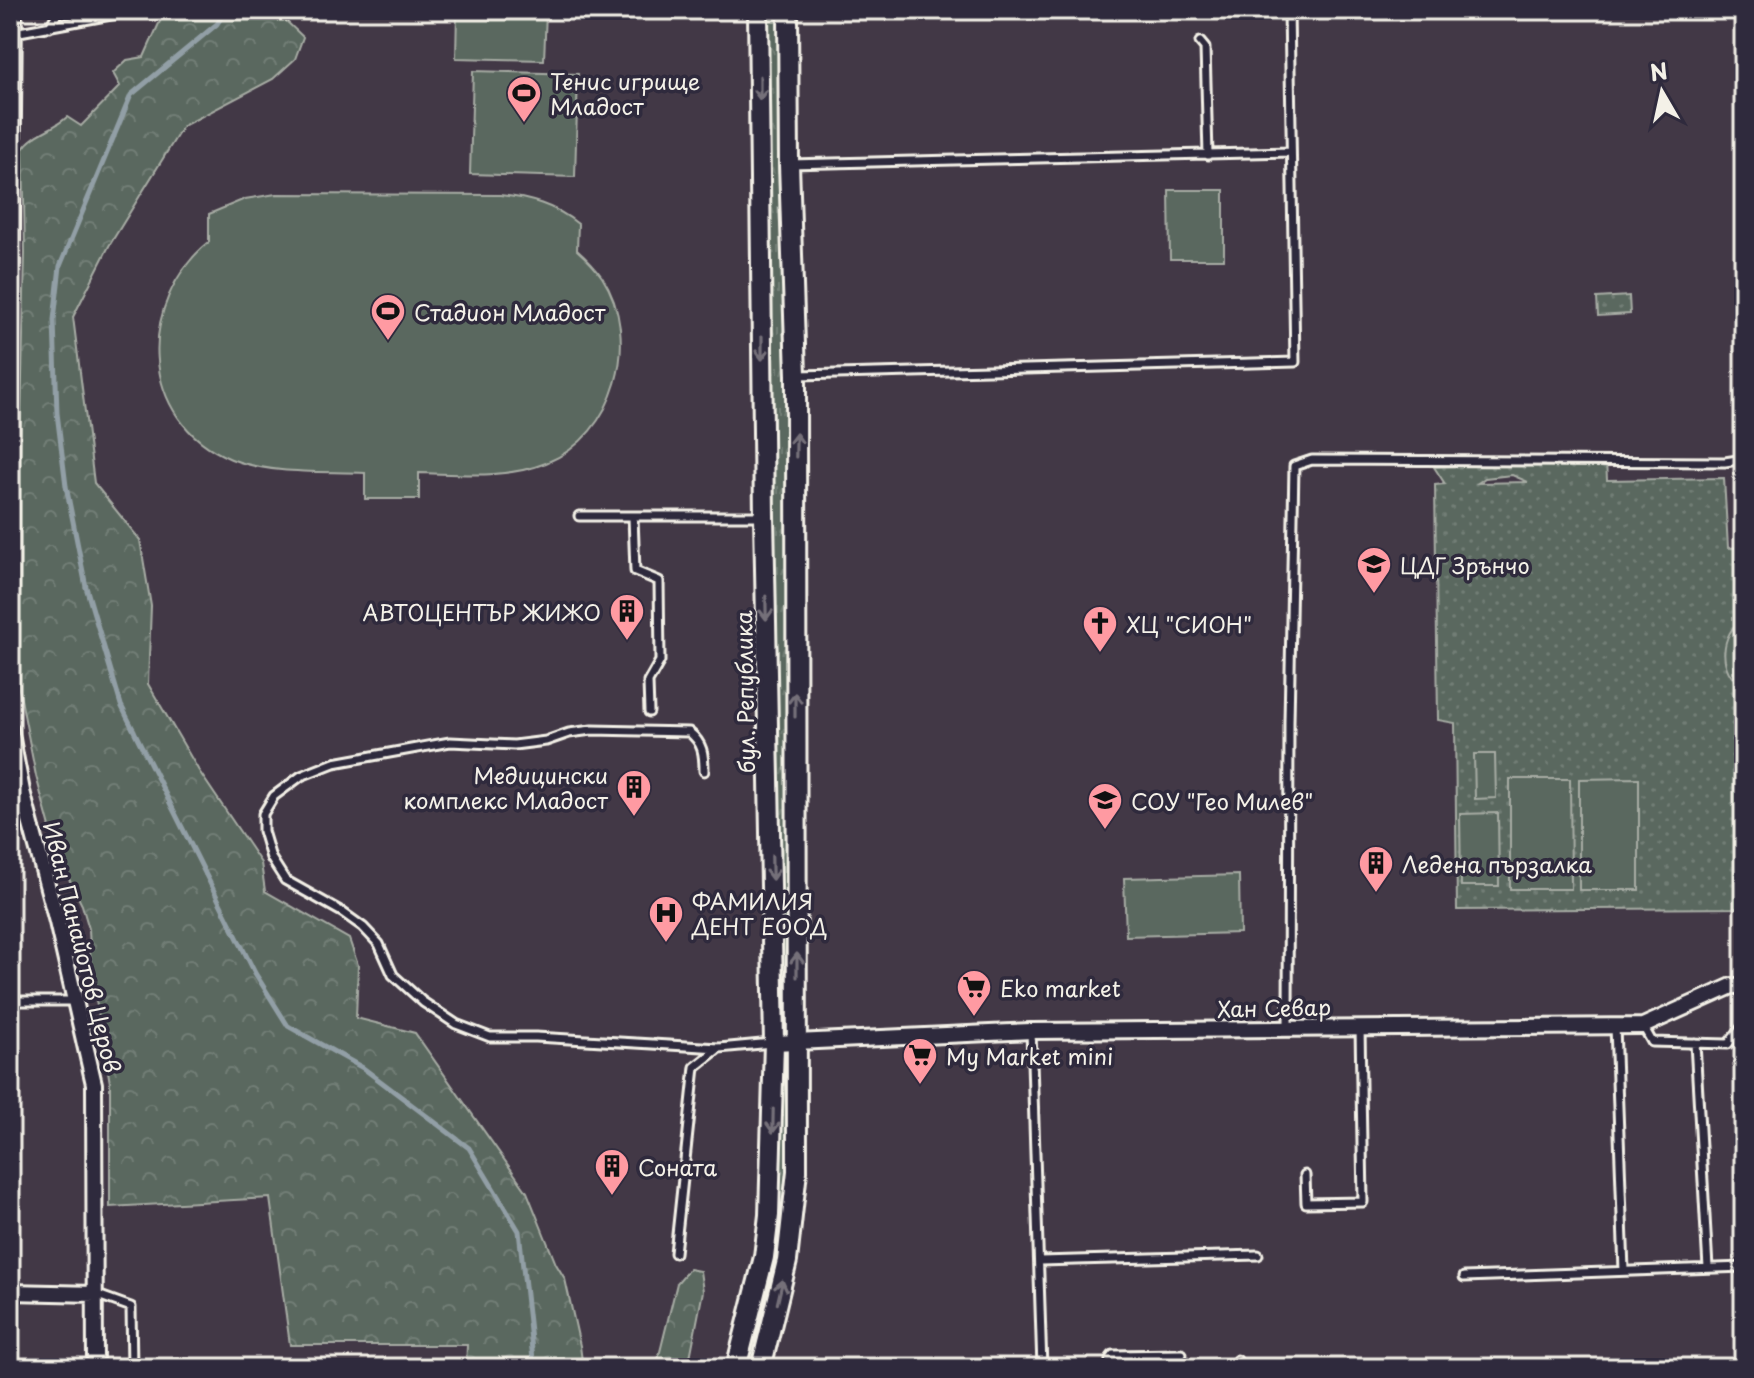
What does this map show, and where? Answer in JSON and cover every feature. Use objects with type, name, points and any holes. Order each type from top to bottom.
[{"type":"street","points":[[10,421],[14,10]]},
{"type":"street","name":"бул. Република","points":[[736,1368],[753,1308],[767,1229],[772,1175],[774,1043],[758,10]]},
{"type":"street","points":[[761,1368],[787,1261],[794,1215],[797,1043],[796,375],[788,10]]},
{"type":"street","name":"Иван Панайотов Церов","points":[[10,729],[22,791],[94,1084],[95,1368]]},
{"type":"street","name":"Хан Севар","points":[[774,1043],[1031,1031],[1643,1026],[1732,986],[1744,986]]},
{"type":"street","points":[[10,1292],[95,1294]]},
{"type":"lane","points":[[50,27],[59,10]]},
{"type":"lane","points":[[14,34],[138,10]]},
{"type":"lane","points":[[796,375],[1295,362],[1289,10]]},
{"type":"lane","points":[[1200,42],[1204,43],[1205,48],[1208,155]]},
{"type":"lane","points":[[789,164],[1291,152]]},
{"type":"lane","points":[[1288,1029],[1294,466],[1312,460],[1725,462],[1744,459]]},
{"type":"lane","points":[[595,506],[599,518]]},
{"type":"lane","points":[[579,516],[764,516]]},
{"type":"lane","points":[[633,517],[635,571],[659,581],[660,661],[648,682],[649,712]]},
{"type":"lane","points":[[704,771],[704,752],[689,732],[592,730],[514,745],[450,742],[334,763],[301,776],[274,796],[263,814],[263,831],[271,858],[285,880],[363,927],[379,944],[393,975],[423,1002],[456,1024],[490,1037],[719,1048],[774,1043]]},
{"type":"lane","points":[[10,1001],[76,1001]]},
{"type":"lane","points":[[1643,1026],[1652,1042],[1728,1044],[1744,1025]]},
{"type":"lane","points":[[1615,1026],[1624,1271]]},
{"type":"lane","points":[[1305,1175],[1306,1203],[1363,1202],[1360,1028]]},
{"type":"lane","points":[[1031,1031],[1042,1368]]},
{"type":"lane","points":[[1695,1043],[1708,1268]]},
{"type":"lane","points":[[675,1253],[695,1067],[719,1048]]},
{"type":"lane","points":[[1040,1261],[1258,1255]]},
{"type":"lane","points":[[1464,1277],[1744,1267]]},
{"type":"lane","points":[[95,1294],[131,1307],[132,1368]]},
{"type":"lane","points":[[1110,1368],[1113,1355],[1182,1354]]},
{"type":"lane","points":[[1151,1355],[1152,1368]]},
{"type":"green space","points":[[165,10],[282,10],[284,19],[303,37],[295,59],[273,79],[183,126],[109,246],[73,317],[94,483],[140,540],[151,606],[148,684],[199,771],[261,863],[265,891],[349,939],[358,965],[356,1018],[415,1033],[527,1192],[565,1279],[583,1368],[466,1368],[467,1345],[290,1345],[270,1198],[110,1207],[110,1083],[91,970],[89,929],[82,905],[58,857],[36,776],[19,689],[25,253],[23,149],[32,139],[67,117],[81,126],[120,86],[113,73],[127,60],[144,57]]},
{"type":"green space","name":"Тенис игрище Младост","points":[[457,10],[546,12],[544,60],[456,58]]},
{"type":"green space","points":[[758,10],[788,10],[797,995],[774,992]]},
{"type":"green space","name":"Тенис игрище Младост","points":[[473,71],[578,74],[575,177],[470,174]]},
{"type":"green space","points":[[1169,190],[1224,190],[1224,259],[1170,259]]},
{"type":"green space","name":"Стадион Младост","points":[[276,194],[500,195],[541,204],[578,224],[577,250],[602,277],[614,302],[620,328],[620,356],[615,383],[605,408],[590,431],[570,450],[531,468],[484,474],[419,473],[419,499],[365,499],[365,473],[263,468],[231,459],[200,441],[178,417],[164,389],[158,358],[160,326],[169,295],[185,267],[209,242],[209,214],[245,199]]},
{"type":"green space","points":[[1629,296],[1630,314],[1598,316],[1597,298]]},
{"type":"green space","points":[[1606,460],[1607,480],[1724,478],[1728,548],[1744,547],[1744,908],[1457,910],[1455,723],[1438,720],[1435,485],[1445,484],[1434,467]],"holes":[[[1512,475],[1528,482],[1478,483],[1485,478]]]},
{"type":"green space","points":[[1744,619],[1743,686],[1729,672],[1724,652],[1730,633]]},
{"type":"green space","points":[[1474,754],[1495,754],[1496,798],[1475,799]]},
{"type":"green space","points":[[1639,778],[1639,890],[1579,890],[1579,779]]},
{"type":"green space","points":[[1510,779],[1570,779],[1571,889],[1510,889]]},
{"type":"green space","points":[[1498,813],[1499,886],[1461,886],[1460,814]]},
{"type":"green space","points":[[1239,875],[1240,933],[1126,936],[1124,878]]},
{"type":"green space","points":[[798,1059],[797,1171],[761,1368],[736,1368],[753,1308],[774,1060]]},
{"type":"green space","points":[[689,1269],[700,1271],[703,1291],[688,1368],[656,1368],[677,1283]]},
{"type":"waterway","points":[[226,10],[217,24],[131,95],[60,266],[54,320],[57,413],[66,486],[86,587],[121,705],[255,973],[288,1026],[363,1068],[469,1148],[519,1231],[534,1368]]},
{"type":"place","name":"Тенис игрище Младост","points":[[524,124]]},
{"type":"place","name":"Стадион Младост","points":[[388,342]]},
{"type":"place","name":"ЦДГ Зрънчо","points":[[1374,595]]},
{"type":"place","name":"АВТОЦЕНТЪР ЖИЖО","points":[[627,642]]},
{"type":"place","name":"ХЦ \"СИОН\"","points":[[1100,654]]},
{"type":"place","name":"Медицински комплекс Младост","points":[[634,818]]},
{"type":"place","name":"СОУ \"Гео Милев\"","points":[[1105,831]]},
{"type":"place","name":"Ледена пързалка","points":[[1376,894]]},
{"type":"place","name":"ФАМИЛИЯ ДЕНТ ЕООД","points":[[666,944]]},
{"type":"place","name":"Eko market","points":[[974,1018]]},
{"type":"place","name":"My Market mini","points":[[920,1086]]},
{"type":"place","name":"Соната","points":[[612,1197]]}]
